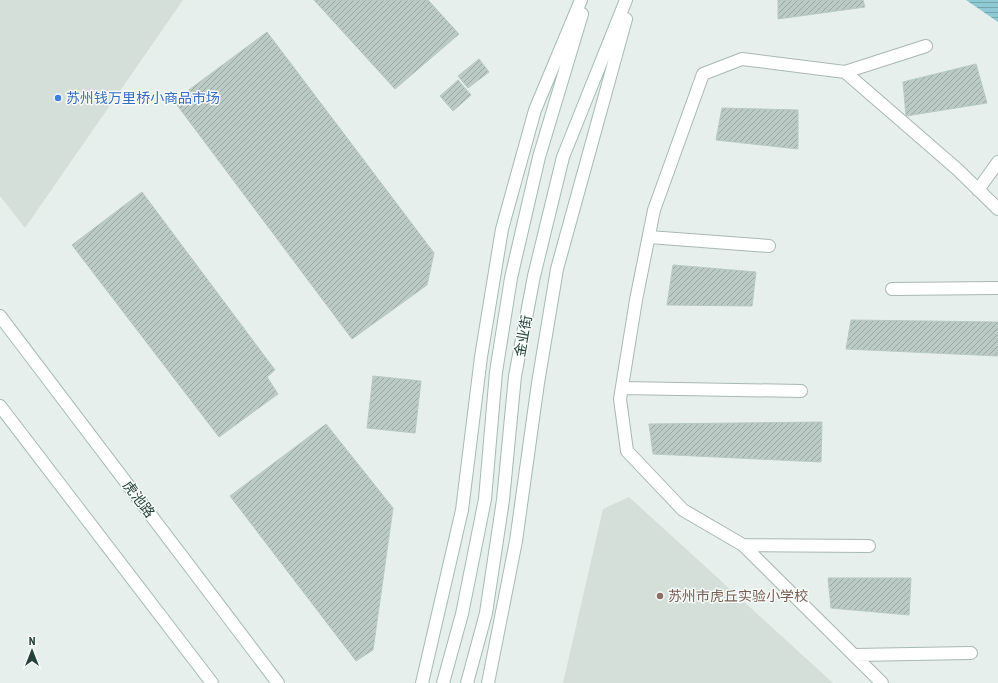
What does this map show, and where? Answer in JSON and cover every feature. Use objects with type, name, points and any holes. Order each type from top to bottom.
[{"type":"main road","points":[[422,683],[462,510],[481,357],[502,229],[535,110],[581,0]]},
{"type":"main road","name":"金业街","points":[[443,683],[462,614],[485,499],[496,372],[511,278],[539,157],[587,0]]},
{"type":"main road","name":"金业街","points":[[467,683],[486,613],[503,500],[515,376],[534,276],[563,157],[626,0]]},
{"type":"main road","points":[[488,683],[516,541],[538,383],[557,269],[631,0]]},
{"type":"main road","points":[[882,683],[743,545],[683,510],[627,451],[620,399],[636,300],[654,210],[703,74],[742,59],[845,72],[926,46]]},
{"type":"main road","points":[[845,72],[957,169],[998,209]]},
{"type":"main road","points":[[978,190],[998,162]]},
{"type":"main road","points":[[649,237],[769,246]]},
{"type":"main road","points":[[892,289],[998,288]]},
{"type":"main road","name":"虎池路","points":[[0,316],[278,683]]},
{"type":"main road","points":[[622,388],[801,391]]},
{"type":"main road","points":[[0,406],[212,683]]},
{"type":"main road","points":[[743,545],[869,546]]},
{"type":"main road","points":[[854,655],[971,652]]},
{"type":"shaded area","name":"苏州钱万里桥小商品市场","points":[[0,0],[183,0],[25,228],[0,196]]},
{"type":"shaded area","name":"苏州市虎丘实验小学校","points":[[629,497],[833,683],[563,683],[603,509]]},
{"type":"water","points":[[966,0],[998,0],[998,22]]},
{"type":"building","points":[[314,0],[428,0],[459,34],[395,89]]},
{"type":"building","points":[[778,0],[863,0],[865,7],[778,19]]},
{"type":"building","points":[[267,32],[434,253],[427,285],[352,339],[174,101]]},
{"type":"building","points":[[479,59],[489,72],[468,88],[458,76]]},
{"type":"building","points":[[976,64],[987,103],[906,116],[903,82]]},
{"type":"building","points":[[458,80],[471,95],[453,111],[440,96]]},
{"type":"building","points":[[722,108],[798,110],[798,149],[716,140]]},
{"type":"building","points":[[142,192],[275,370],[267,377],[278,394],[219,437],[72,245]]},
{"type":"building","points":[[673,265],[756,272],[752,306],[667,305]]},
{"type":"building","points":[[851,320],[998,322],[998,356],[846,349]]},
{"type":"building","points":[[373,376],[421,381],[415,433],[367,428]]},
{"type":"building","points":[[822,422],[821,462],[653,454],[649,424]]},
{"type":"building","points":[[326,424],[393,508],[373,650],[356,661],[230,496]]},
{"type":"building","points":[[828,578],[911,578],[909,615],[831,608]]},
{"type":"place","name":"苏州钱万里桥小商品市场","points":[[58,98]]},
{"type":"place","name":"苏州市虎丘实验小学校","points":[[660,596]]}]
